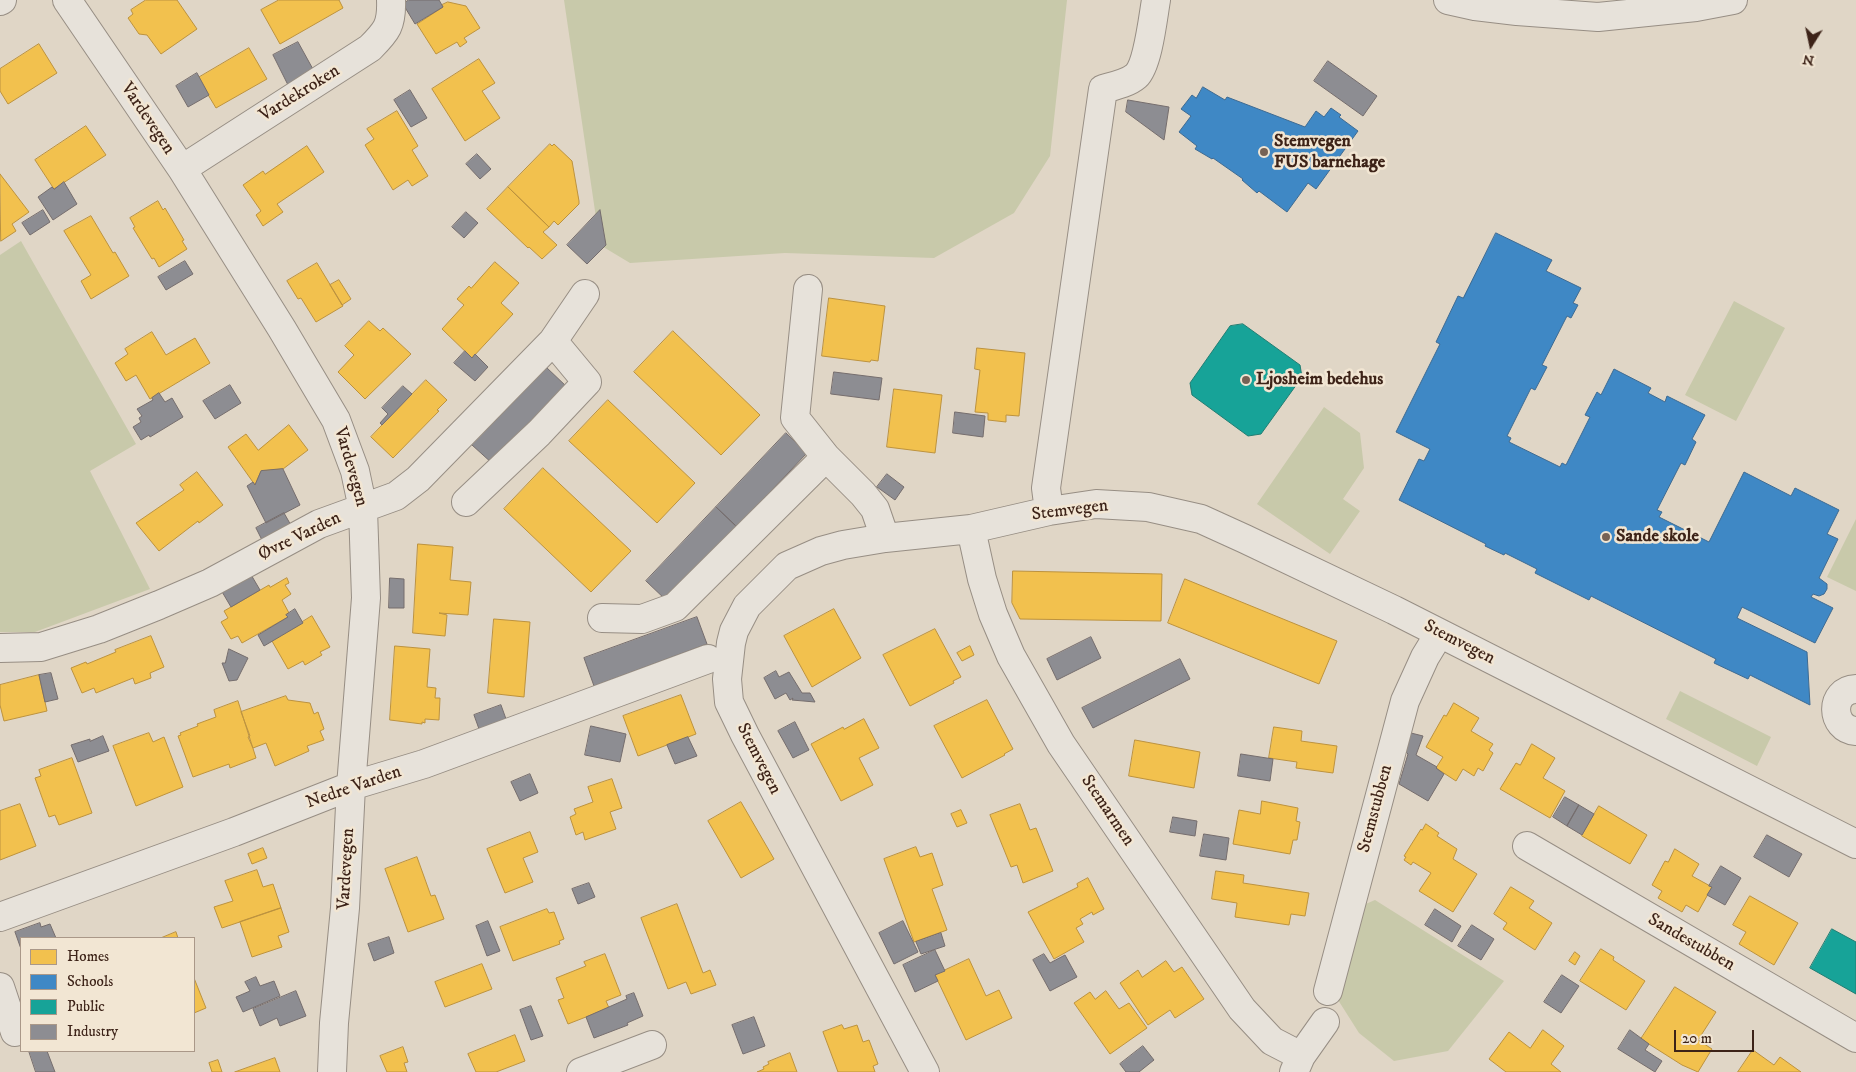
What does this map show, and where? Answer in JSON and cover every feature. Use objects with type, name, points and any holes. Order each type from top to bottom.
[{"type":"street","name":"Vardevegen","points":[[67,0],[182,169],[282,329],[336,420],[355,471],[363,509],[366,598],[351,786],[345,908],[334,1023],[332,1072]]},
{"type":"street","name":"Vardekroken","points":[[182,169],[370,48],[385,34],[390,21],[392,0]]},
{"type":"street","points":[[1049,511],[1046,488],[1103,89],[1124,82],[1137,75],[1146,58],[1156,0]]},
{"type":"street","points":[[1448,0],[1475,6],[1556,7],[1607,17],[1696,7],[1733,0]]},
{"type":"street","points":[[808,289],[795,418],[826,456],[875,509],[885,538]]},
{"type":"street","name":"Øvre Varden","points":[[0,648],[42,647],[100,629],[210,584],[319,524],[396,496],[418,479],[553,341],[585,294]]},
{"type":"street","points":[[466,502],[539,433],[587,382],[553,341]]},
{"type":"street","points":[[602,618],[642,619],[675,607],[826,456]]},
{"type":"street","name":"Stemvegen","points":[[924,1072],[744,735],[729,702],[727,679],[731,643],[739,619],[747,606],[787,566],[821,551],[843,545],[885,538],[971,529],[1049,511],[1096,504],[1148,507],[1201,519],[1246,538],[1589,708],[1856,844]]},
{"type":"street","name":"Stemarmen","points":[[971,529],[982,579],[993,614],[1011,656],[1061,744],[1242,1009],[1272,1041],[1298,1064]]},
{"type":"street","name":"Stemstubben","points":[[1328,990],[1405,701],[1425,657],[1439,634]]},
{"type":"street","name":"Nedre Varden","points":[[0,917],[234,832],[351,786],[476,745],[708,659]]},
{"type":"street","points":[[1855,731],[1848,730],[1840,723],[1835,711],[1836,703],[1840,696],[1856,689]]},
{"type":"street","name":"Sandestubben","points":[[1527,846],[1856,1038]]},
{"type":"street","points":[[0,987],[14,1032]]},
{"type":"street","points":[[1298,1064],[1326,1022]]},
{"type":"street","points":[[581,1072],[652,1045]]},
{"type":"green space","points":[[564,0],[1067,0],[1050,156],[1014,213],[934,258],[785,253],[630,263],[600,245]]},
{"type":"green space","points":[[21,241],[136,444],[90,471],[150,589],[35,632],[0,632],[0,255]]},
{"type":"green space","points":[[1734,301],[1785,328],[1736,421],[1685,395]]},
{"type":"green space","points":[[1324,407],[1360,433],[1364,468],[1343,499],[1360,511],[1330,554],[1257,504]]},
{"type":"green space","points":[[1856,519],[1856,591],[1827,577]]},
{"type":"green space","points":[[1680,691],[1771,737],[1757,766],[1666,719]]},
{"type":"green space","points":[[1375,900],[1504,981],[1448,1051],[1394,1061],[1359,1033],[1333,992],[1361,906]]},
{"type":"building: Homes","points":[[146,0],[177,0],[197,29],[161,54],[147,35],[139,34],[128,18],[133,14],[131,10]]},
{"type":"building: Homes","points":[[279,0],[339,0],[343,8],[280,44],[261,10]]},
{"type":"building: Homes","points":[[448,2],[466,6],[480,28],[464,38],[467,42],[460,47],[457,42],[436,54],[417,24]]},
{"type":"building: Homes","points":[[39,44],[57,73],[8,104],[0,91],[0,69]]},
{"type":"building: Homes","points":[[249,48],[267,79],[216,108],[198,78]]},
{"type":"building: Homes","points":[[479,59],[495,83],[482,91],[500,118],[465,141],[432,89]]},
{"type":"building: Homes","points":[[397,111],[418,146],[412,150],[428,176],[412,186],[408,180],[393,190],[365,145],[374,139],[367,129]]},
{"type":"building: Homes","points":[[86,126],[106,155],[54,189],[35,160]]},
{"type":"building: Homes","points":[[550,144],[552,146],[554,144],[572,161],[579,204],[558,225],[554,221],[549,227],[508,187]]},
{"type":"building: Homes","points":[[307,146],[324,172],[277,204],[283,212],[263,226],[256,215],[261,211],[243,185],[263,171],[265,174]]},
{"type":"building: Homes","points":[[0,174],[29,212],[12,224],[16,231],[1,241]]},
{"type":"building: Homes","points":[[508,187],[549,227],[543,232],[557,245],[542,259],[487,209]]},
{"type":"building: Homes","points":[[158,201],[163,210],[165,208],[184,240],[182,241],[187,249],[159,267],[133,228],[135,227],[130,218]]},
{"type":"building: Homes","points":[[91,216],[129,276],[91,299],[81,281],[91,275],[64,231]]},
{"type":"building: Homes","points":[[495,262],[519,283],[501,303],[513,314],[472,358],[442,329],[464,305],[457,299],[469,286],[471,288]]},
{"type":"building: Homes","points":[[317,263],[343,306],[316,322],[301,298],[298,299],[287,281]]},
{"type":"building: Homes","points":[[339,280],[351,299],[342,305],[330,285]]},
{"type":"building: Homes","points":[[829,298],[885,306],[878,361],[871,360],[870,362],[822,356]]},
{"type":"building: Homes","points":[[369,321],[380,331],[383,328],[411,354],[365,399],[338,372],[354,355],[345,346]]},
{"type":"building: Homes","points":[[673,331],[760,415],[721,455],[634,372]]},
{"type":"building: Homes","points":[[152,332],[166,355],[195,338],[210,363],[150,399],[136,375],[126,381],[115,363],[128,354],[125,349]]},
{"type":"building: Homes","points":[[977,348],[1025,353],[1019,416],[1006,415],[1006,422],[988,420],[988,413],[975,412],[980,370],[975,369]]},
{"type":"building: Homes","points":[[426,380],[447,400],[437,410],[439,411],[393,458],[371,437]]},
{"type":"building: Homes","points":[[894,389],[942,395],[935,453],[887,447]]},
{"type":"building: Homes","points":[[608,400],[695,483],[657,523],[569,441]]},
{"type":"building: Homes","points":[[289,425],[308,450],[283,469],[261,471],[255,485],[228,447],[246,434],[258,450]]},
{"type":"building: Homes","points":[[543,468],[631,551],[591,592],[504,509]]},
{"type":"building: Homes","points":[[197,472],[223,505],[199,523],[198,521],[159,551],[136,523],[184,490],[180,485]]},
{"type":"building: Homes","points":[[418,544],[453,547],[450,580],[471,582],[468,615],[439,613],[447,615],[445,636],[413,633]]},
{"type":"building: Homes","points":[[1013,571],[1162,574],[1161,621],[1020,619],[1012,603]]},
{"type":"building: Homes","points":[[287,578],[289,583],[285,585],[291,594],[282,600],[289,613],[286,615],[288,617],[242,643],[238,636],[231,639],[221,622],[228,618],[224,611],[269,585],[270,587]]},
{"type":"building: Homes","points":[[1185,579],[1337,641],[1319,684],[1168,623]]},
{"type":"building: Homes","points":[[834,609],[861,658],[812,687],[784,636]]},
{"type":"building: Homes","points":[[312,616],[330,647],[320,652],[322,655],[305,665],[303,661],[288,669],[272,641]]},
{"type":"building: Homes","points":[[494,619],[530,622],[524,697],[488,693]]},
{"type":"building: Homes","points":[[935,629],[961,677],[953,681],[954,683],[910,706],[883,655]]},
{"type":"building: Homes","points":[[151,636],[164,667],[150,673],[151,678],[135,684],[133,678],[96,693],[94,688],[82,693],[71,668],[86,662],[87,664],[116,652],[115,650]]},
{"type":"building: Homes","points":[[395,646],[430,649],[427,687],[436,688],[435,698],[440,698],[439,720],[425,719],[425,723],[422,722],[422,724],[390,720]]},
{"type":"building: Homes","points":[[970,646],[974,655],[962,661],[957,653]]},
{"type":"building: Homes","points":[[39,675],[47,711],[4,721],[0,705],[0,685]]},
{"type":"building: Homes","points":[[681,695],[696,734],[638,756],[623,716]]},
{"type":"building: Homes","points":[[286,696],[288,700],[310,703],[314,714],[318,712],[324,729],[320,731],[324,740],[307,746],[309,751],[275,766],[266,743],[253,748],[241,712]]},
{"type":"building: Homes","points":[[987,700],[1013,749],[962,778],[934,726]]},
{"type":"building: Homes","points":[[238,701],[256,758],[230,768],[229,764],[193,777],[178,736],[181,735],[180,733],[198,726],[197,724],[216,717],[214,710]]},
{"type":"building: Homes","points":[[1454,703],[1479,718],[1471,731],[1493,744],[1489,750],[1493,753],[1483,771],[1478,768],[1474,776],[1463,769],[1456,781],[1436,768],[1443,757],[1426,747],[1444,715],[1446,716]]},
{"type":"building: Homes","points":[[864,719],[879,748],[859,758],[873,785],[841,801],[811,744],[843,727],[844,729]]},
{"type":"building: Homes","points":[[1274,727],[1302,731],[1301,741],[1337,746],[1333,773],[1296,768],[1297,762],[1269,758]]},
{"type":"building: Homes","points":[[149,733],[153,742],[164,737],[183,787],[136,806],[113,746]]},
{"type":"building: Homes","points":[[1135,740],[1200,752],[1194,788],[1129,776]]},
{"type":"building: Homes","points":[[1532,744],[1555,758],[1543,778],[1565,791],[1550,818],[1500,789],[1516,763],[1520,765]]},
{"type":"building: Homes","points":[[72,758],[92,813],[59,825],[55,815],[49,817],[35,778],[41,776],[39,770]]},
{"type":"building: Homes","points":[[612,779],[622,808],[610,812],[616,829],[585,840],[583,832],[576,835],[570,817],[576,814],[574,809],[593,802],[588,787]]},
{"type":"building: Homes","points":[[1262,801],[1298,808],[1296,821],[1300,822],[1297,840],[1293,840],[1290,854],[1233,844],[1239,810],[1260,814]]},
{"type":"building: Homes","points":[[741,802],[774,859],[741,878],[708,821]]},
{"type":"building: Homes","points":[[20,804],[36,846],[0,860],[0,811]]},
{"type":"building: Homes","points":[[1020,804],[1030,830],[1036,828],[1053,871],[1023,883],[1017,865],[1011,867],[990,815]]},
{"type":"building: Homes","points":[[1599,806],[1647,835],[1630,864],[1582,836]]},
{"type":"building: Homes","points":[[961,810],[967,823],[957,827],[951,814]]},
{"type":"building: Homes","points":[[1426,824],[1439,833],[1437,836],[1457,849],[1453,859],[1477,874],[1453,912],[1419,891],[1431,873],[1413,862],[1411,865],[1404,860],[1406,857],[1404,856]]},
{"type":"building: Homes","points":[[530,832],[538,852],[523,858],[533,882],[505,893],[487,849]]},
{"type":"building: Homes","points":[[916,847],[920,857],[932,853],[943,885],[932,889],[947,930],[914,942],[884,859]]},
{"type":"building: Homes","points":[[263,848],[267,858],[252,864],[248,854]]},
{"type":"building: Homes","points":[[1675,849],[1699,864],[1692,876],[1712,887],[1698,912],[1686,905],[1682,912],[1658,898],[1662,891],[1652,885],[1665,861],[1668,862]]},
{"type":"building: Homes","points":[[417,857],[431,896],[435,895],[444,919],[408,932],[385,869]]},
{"type":"building: Homes","points":[[257,870],[263,887],[273,884],[281,908],[222,928],[214,907],[233,901],[225,881]]},
{"type":"building: Homes","points":[[1216,871],[1244,875],[1243,883],[1309,893],[1305,916],[1291,914],[1289,925],[1235,917],[1237,903],[1212,899]]},
{"type":"building: Homes","points":[[1088,878],[1104,909],[1093,915],[1092,912],[1080,919],[1083,924],[1076,928],[1084,942],[1054,959],[1028,912],[1078,887],[1077,884]]},
{"type":"building: Homes","points":[[1511,887],[1534,901],[1529,908],[1552,923],[1535,950],[1503,929],[1507,923],[1494,914]]},
{"type":"building: Homes","points":[[1750,896],[1798,923],[1774,965],[1739,944],[1746,932],[1733,925]]},
{"type":"building: Homes","points":[[677,904],[703,973],[710,970],[716,985],[691,994],[686,982],[668,989],[641,918]]},
{"type":"building: Homes","points":[[281,908],[289,932],[278,936],[282,947],[252,957],[240,922]]},
{"type":"building: Homes","points":[[547,909],[549,913],[554,912],[564,939],[559,941],[560,944],[513,961],[500,927]]},
{"type":"building: Homes","points":[[176,932],[178,937],[164,937]]},
{"type":"building: Homes","points":[[1601,949],[1614,957],[1613,960],[1645,981],[1626,1010],[1580,981]]},
{"type":"building: Homes","points":[[1575,952],[1580,956],[1575,965],[1569,961]]},
{"type":"building: Homes","points":[[605,954],[621,995],[606,1001],[609,1008],[568,1024],[558,1000],[564,998],[556,978],[586,966],[584,962]]},
{"type":"building: Homes","points":[[969,959],[986,996],[999,990],[1012,1018],[966,1040],[935,975]]},
{"type":"building: Homes","points":[[1166,961],[1174,972],[1182,967],[1204,999],[1175,1018],[1170,1010],[1148,1025],[1120,983],[1138,970],[1142,977]]},
{"type":"building: Homes","points":[[482,964],[492,989],[445,1007],[435,982]]},
{"type":"building: Homes","points":[[195,980],[206,1008],[195,1013]]},
{"type":"building: Homes","points":[[1675,987],[1716,1012],[1698,1040],[1712,1049],[1698,1072],[1682,1065],[1641,1039]]},
{"type":"building: Homes","points":[[1106,991],[1119,1009],[1129,1003],[1147,1028],[1110,1054],[1074,1003],[1090,992],[1095,999]]},
{"type":"building: Homes","points":[[842,1025],[844,1029],[857,1025],[863,1042],[869,1040],[878,1064],[873,1066],[875,1072],[838,1072],[823,1032]]},
{"type":"building: Homes","points":[[1543,1030],[1564,1046],[1551,1064],[1561,1072],[1506,1072],[1489,1059],[1509,1032],[1530,1048]]},
{"type":"building: Homes","points":[[515,1035],[525,1061],[496,1072],[476,1072],[468,1054]]},
{"type":"building: Homes","points":[[403,1047],[408,1062],[404,1063],[407,1072],[387,1072],[380,1056]]},
{"type":"building: Homes","points":[[1753,1050],[1774,1065],[1780,1057],[1801,1072],[1738,1072]]},
{"type":"building: Homes","points":[[790,1053],[797,1072],[757,1072],[764,1069],[763,1067],[769,1064],[768,1062]]},
{"type":"building: Homes","points":[[275,1058],[280,1072],[235,1072]]},
{"type":"building: Homes","points":[[218,1060],[222,1072],[212,1072],[209,1063]]},
{"type":"building: Schools","points":[[1203,87],[1225,100],[1227,97],[1305,127],[1316,111],[1324,117],[1331,108],[1341,115],[1339,117],[1358,131],[1316,189],[1308,183],[1287,212],[1259,191],[1257,193],[1243,179],[1213,158],[1195,149],[1197,146],[1179,132],[1191,116],[1181,109],[1192,95],[1196,98]]},
{"type":"building: Schools","points":[[1496,233],[1552,260],[1546,271],[1581,288],[1573,303],[1578,305],[1571,318],[1567,316],[1542,365],[1547,367],[1535,390],[1531,388],[1507,436],[1511,438],[1509,442],[1560,467],[1562,463],[1566,465],[1590,417],[1585,415],[1597,392],[1601,395],[1614,369],[1651,388],[1648,393],[1665,402],[1667,396],[1705,415],[1692,439],[1696,442],[1685,465],[1681,463],[1657,510],[1662,512],[1659,517],[1709,542],[1744,472],[1791,496],[1795,488],[1839,510],[1827,534],[1838,539],[1819,578],[1827,584],[1827,589],[1824,594],[1819,596],[1813,594],[1811,597],[1833,608],[1815,643],[1742,607],[1737,618],[1807,652],[1810,705],[1750,675],[1748,679],[1714,663],[1716,659],[1591,596],[1589,600],[1535,573],[1537,569],[1505,553],[1504,555],[1485,546],[1486,544],[1399,500],[1419,459],[1424,461],[1430,449],[1396,432],[1440,344],[1436,342],[1458,296],[1463,298]]},
{"type":"building: Public","name":"Ljosheim bedehus","points":[[1243,324],[1300,365],[1302,377],[1261,434],[1248,436],[1192,395],[1190,383],[1230,326]]},
{"type":"building: Public","points":[[1832,929],[1856,942],[1856,994],[1810,968]]},
{"type":"building: Industry","points":[[409,0],[439,0],[443,7],[415,24],[403,4]]},
{"type":"building: Industry","points":[[298,42],[314,71],[288,85],[273,55]]},
{"type":"building: Industry","points":[[1328,61],[1377,96],[1363,116],[1314,81]]},
{"type":"building: Industry","points":[[197,73],[209,95],[188,107],[176,86]]},
{"type":"building: Industry","points":[[410,90],[427,118],[411,127],[394,100]]},
{"type":"building: Industry","points":[[1128,100],[1169,107],[1164,140],[1126,112]]},
{"type":"building: Industry","points":[[477,154],[491,169],[480,179],[466,164]]},
{"type":"building: Industry","points":[[64,182],[77,204],[53,220],[38,197],[52,187],[54,189]]},
{"type":"building: Industry","points":[[43,210],[50,222],[30,235],[22,223]]},
{"type":"building: Industry","points":[[600,210],[606,245],[587,264],[567,245]]},
{"type":"building: Industry","points":[[466,212],[478,223],[464,238],[452,227]]},
{"type":"building: Industry","points":[[185,261],[193,274],[166,290],[158,277]]},
{"type":"building: Industry","points":[[465,351],[472,358],[475,354],[488,367],[475,381],[454,363]]},
{"type":"building: Industry","points":[[546,367],[567,387],[493,464],[472,445]]},
{"type":"building: Industry","points":[[834,372],[882,378],[879,400],[831,394]]},
{"type":"building: Industry","points":[[230,385],[241,403],[215,419],[203,401]]},
{"type":"building: Industry","points":[[403,386],[412,394],[382,425],[380,423],[388,414],[382,408]]},
{"type":"building: Industry","points":[[159,393],[165,402],[172,398],[183,417],[150,437],[149,435],[141,440],[133,427],[141,422],[139,418],[142,416],[137,409],[153,400],[152,398]]},
{"type":"building: Industry","points":[[955,412],[985,416],[983,437],[953,433]]},
{"type":"building: Industry","points":[[786,433],[807,453],[737,527],[716,507]]},
{"type":"building: Industry","points":[[283,469],[300,505],[266,523],[247,486],[253,482],[255,485],[261,471]]},
{"type":"building: Industry","points":[[887,474],[904,487],[895,500],[877,487]]},
{"type":"building: Industry","points":[[716,507],[737,527],[667,601],[646,581]]},
{"type":"building: Industry","points":[[284,513],[292,527],[263,542],[256,528]]},
{"type":"building: Industry","points":[[250,573],[260,590],[231,607],[221,590]]},
{"type":"building: Industry","points":[[390,578],[404,579],[404,608],[389,608]]},
{"type":"building: Industry","points":[[295,609],[303,623],[264,646],[258,635],[288,617],[286,615]]},
{"type":"building: Industry","points":[[697,617],[707,644],[594,686],[584,658]]},
{"type":"building: Industry","points":[[1091,637],[1101,658],[1057,680],[1047,659]]},
{"type":"building: Industry","points":[[229,649],[248,658],[237,680],[229,681],[222,663],[225,663]]},
{"type":"building: Industry","points":[[1180,659],[1190,679],[1093,728],[1082,708]]},
{"type":"building: Industry","points":[[776,671],[779,677],[789,672],[802,693],[810,693],[815,702],[792,700],[793,698],[790,700],[786,693],[775,699],[764,678]]},
{"type":"building: Industry","points":[[51,673],[58,699],[45,702],[39,675]]},
{"type":"building: Industry","points":[[501,705],[506,719],[479,729],[474,715]]},
{"type":"building: Industry","points":[[795,722],[809,750],[793,758],[778,731]]},
{"type":"building: Industry","points":[[591,726],[626,734],[620,762],[585,755]]},
{"type":"building: Industry","points":[[1411,733],[1423,736],[1416,755],[1437,767],[1444,774],[1428,801],[1399,784],[1408,754],[1406,752]]},
{"type":"building: Industry","points":[[103,736],[109,751],[78,762],[71,745]]},
{"type":"building: Industry","points":[[688,737],[697,756],[675,764],[667,745]]},
{"type":"building: Industry","points":[[1241,754],[1273,759],[1270,781],[1238,776]]},
{"type":"building: Industry","points":[[530,774],[538,793],[520,801],[511,782]]},
{"type":"building: Industry","points":[[1565,797],[1579,805],[1567,826],[1553,817]]},
{"type":"building: Industry","points":[[1579,805],[1594,814],[1582,835],[1567,826]]},
{"type":"building: Industry","points":[[1173,817],[1197,821],[1195,836],[1170,832]]},
{"type":"building: Industry","points":[[1204,834],[1229,838],[1226,860],[1200,856]]},
{"type":"building: Industry","points":[[1767,835],[1802,854],[1789,877],[1754,857]]},
{"type":"building: Industry","points":[[1721,866],[1741,878],[1725,905],[1707,895],[1712,887],[1709,886]]},
{"type":"building: Industry","points":[[589,883],[595,897],[578,904],[572,889]]},
{"type":"building: Industry","points":[[1435,909],[1461,926],[1452,942],[1425,925]]},
{"type":"building: Industry","points":[[488,921],[500,951],[487,956],[476,926]]},
{"type":"building: Industry","points":[[903,921],[918,952],[894,964],[879,933]]},
{"type":"building: Industry","points":[[40,923],[41,927],[50,924],[56,937],[20,937],[20,946],[15,932]]},
{"type":"building: Industry","points":[[1472,925],[1494,939],[1481,960],[1458,946]]},
{"type":"building: Industry","points":[[941,933],[945,946],[921,954],[916,942]]},
{"type":"building: Industry","points":[[389,937],[394,953],[374,961],[368,944]]},
{"type":"building: Industry","points":[[935,950],[945,971],[935,975],[938,981],[915,992],[903,965]]},
{"type":"building: Industry","points":[[1044,954],[1050,963],[1065,955],[1077,977],[1050,991],[1033,960]]},
{"type":"building: Industry","points":[[1562,975],[1579,986],[1561,1013],[1544,1002]]},
{"type":"building: Industry","points":[[256,977],[260,986],[274,981],[280,996],[243,1012],[236,997],[250,991],[245,982]]},
{"type":"building: Industry","points":[[296,991],[306,1016],[280,1026],[277,1018],[260,1026],[253,1009]]},
{"type":"building: Industry","points":[[634,993],[643,1016],[627,1023],[628,1025],[594,1038],[586,1017],[627,999],[626,996]]},
{"type":"building: Industry","points":[[531,1006],[543,1036],[531,1040],[520,1010]]},
{"type":"building: Industry","points":[[754,1017],[765,1046],[743,1054],[732,1025]]},
{"type":"building: Industry","points":[[1630,1030],[1649,1044],[1645,1050],[1662,1061],[1655,1072],[1618,1049]]},
{"type":"building: Industry","points":[[1143,1046],[1154,1060],[1139,1072],[1126,1072],[1120,1064]]},
{"type":"building: Industry","points":[[29,1052],[47,1052],[55,1072],[36,1072]]},
{"type":"place","name":"Stemvegen FUS barnehage","points":[[1264,152]]},
{"type":"place","name":"Ljosheim bedehus","points":[[1246,380]]},
{"type":"place","name":"Sande skole","points":[[1606,537]]}]
